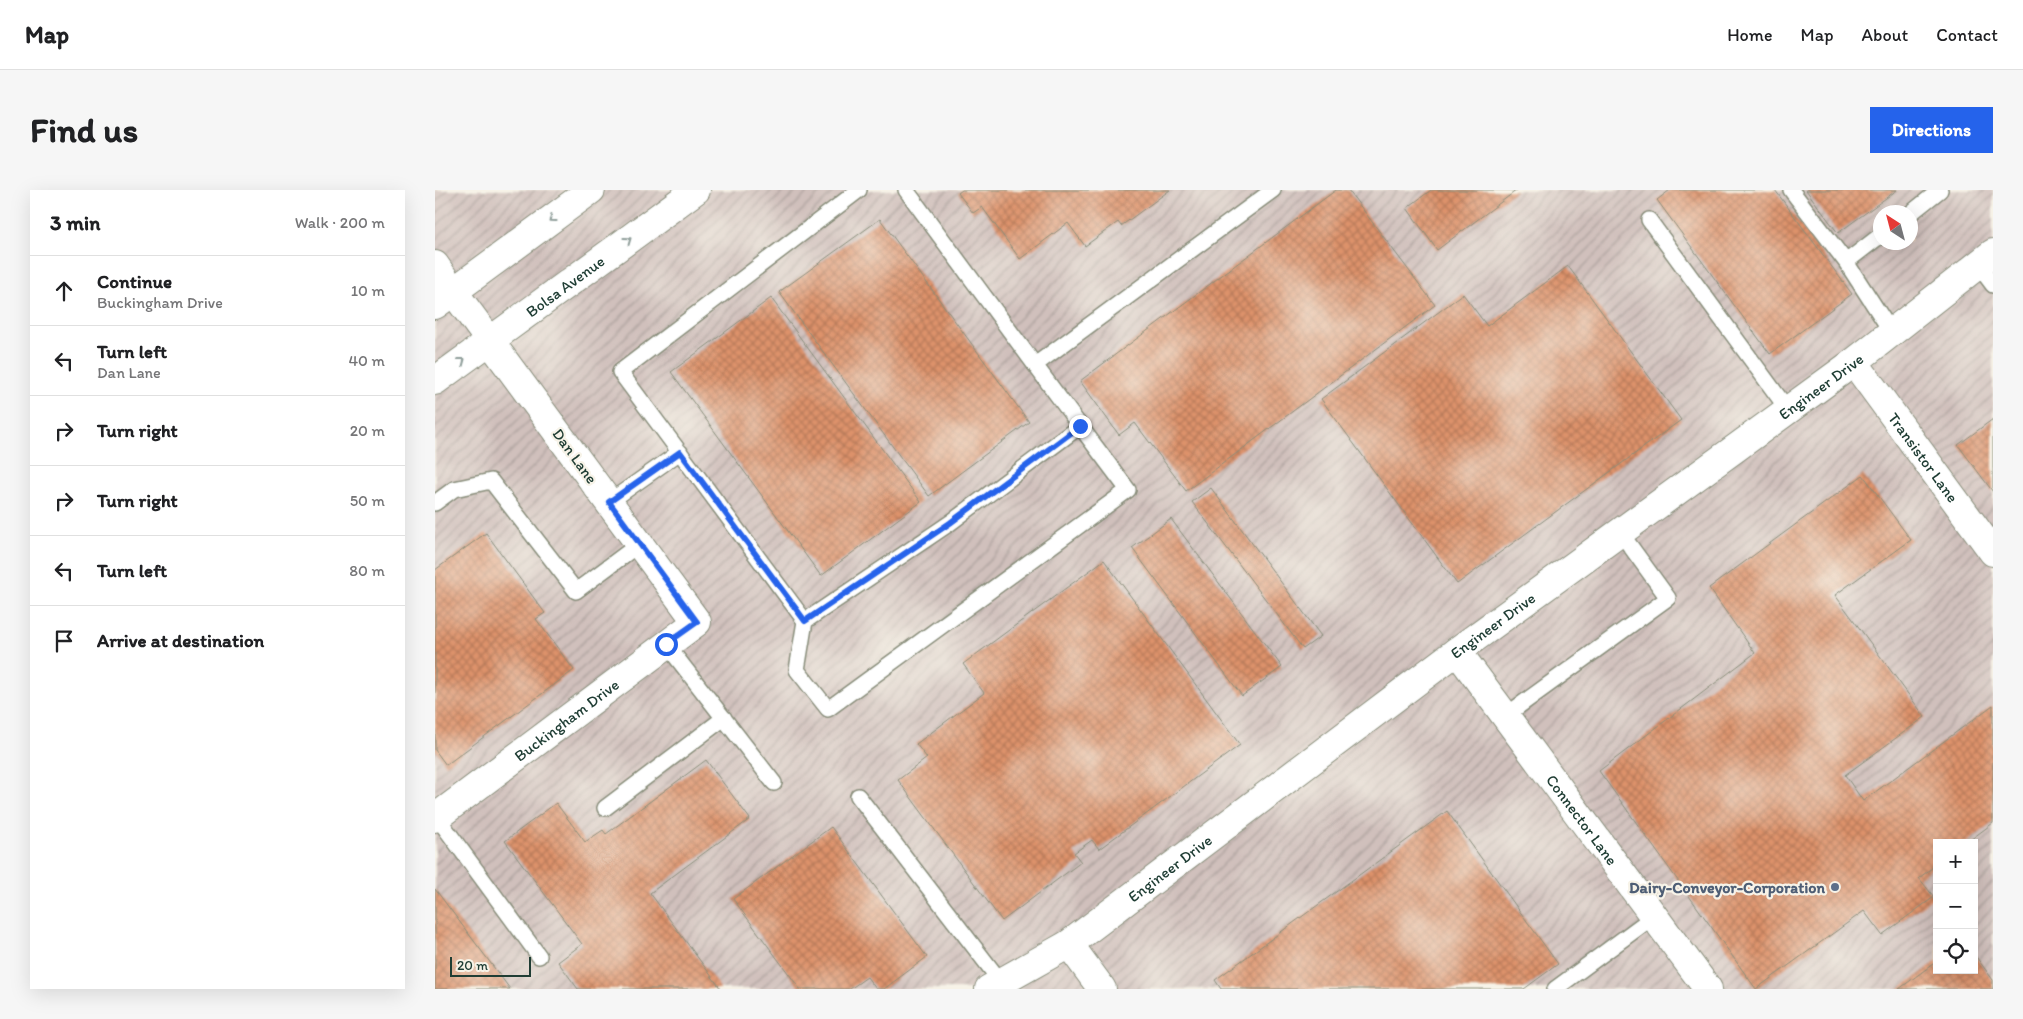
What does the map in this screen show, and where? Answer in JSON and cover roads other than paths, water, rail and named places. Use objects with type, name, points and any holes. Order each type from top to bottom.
[{"type":"street","points":[[444,298],[591,190]]},
{"type":"street","name":"Bolsa Avenue","points":[[435,381],[696,190]]},
{"type":"street","name":"Dan Lane","points":[[435,265],[444,298],[490,341],[697,622]]},
{"type":"street","name":"Engineer Drive","points":[[995,986],[1069,944],[1457,651],[1892,333],[1988,268]]},
{"type":"street","name":"Transistor Lane","points":[[1854,362],[1993,552]]},
{"type":"street","name":"Buckingham Drive","points":[[436,817],[697,622]]},
{"type":"street","name":"Connector Lane","points":[[1457,651],[1708,989]]},
{"type":"street","points":[[1069,944],[1102,989]]},
{"type":"lane","points":[[859,190],[620,372],[805,621],[797,670],[828,709],[1128,490],[905,190]]},
{"type":"lane","points":[[1035,364],[1273,190]]},
{"type":"lane","points":[[1791,190],[1846,262],[1892,333]]},
{"type":"lane","points":[[1918,207],[1940,190]]},
{"type":"lane","points":[[1649,220],[1788,410]]},
{"type":"lane","points":[[1846,262],[1873,241]]},
{"type":"lane","points":[[805,621],[950,523],[1080,426]]},
{"type":"lane","points":[[609,502],[680,452]]},
{"type":"lane","points":[[435,502],[454,489],[491,481],[576,591],[639,544]]},
{"type":"lane","points":[[1505,716],[1668,598],[1620,532]]},
{"type":"lane","points":[[666,644],[775,783]]},
{"type":"lane","points":[[605,808],[724,718]]},
{"type":"lane","points":[[858,796],[995,986]]},
{"type":"lane","points":[[436,817],[539,956]]},
{"type":"lane","points":[[1555,989],[1654,916]]},
{"type":"place","name":"Dairy-Conveyor-Corporation","points":[[1835,887]]}]
